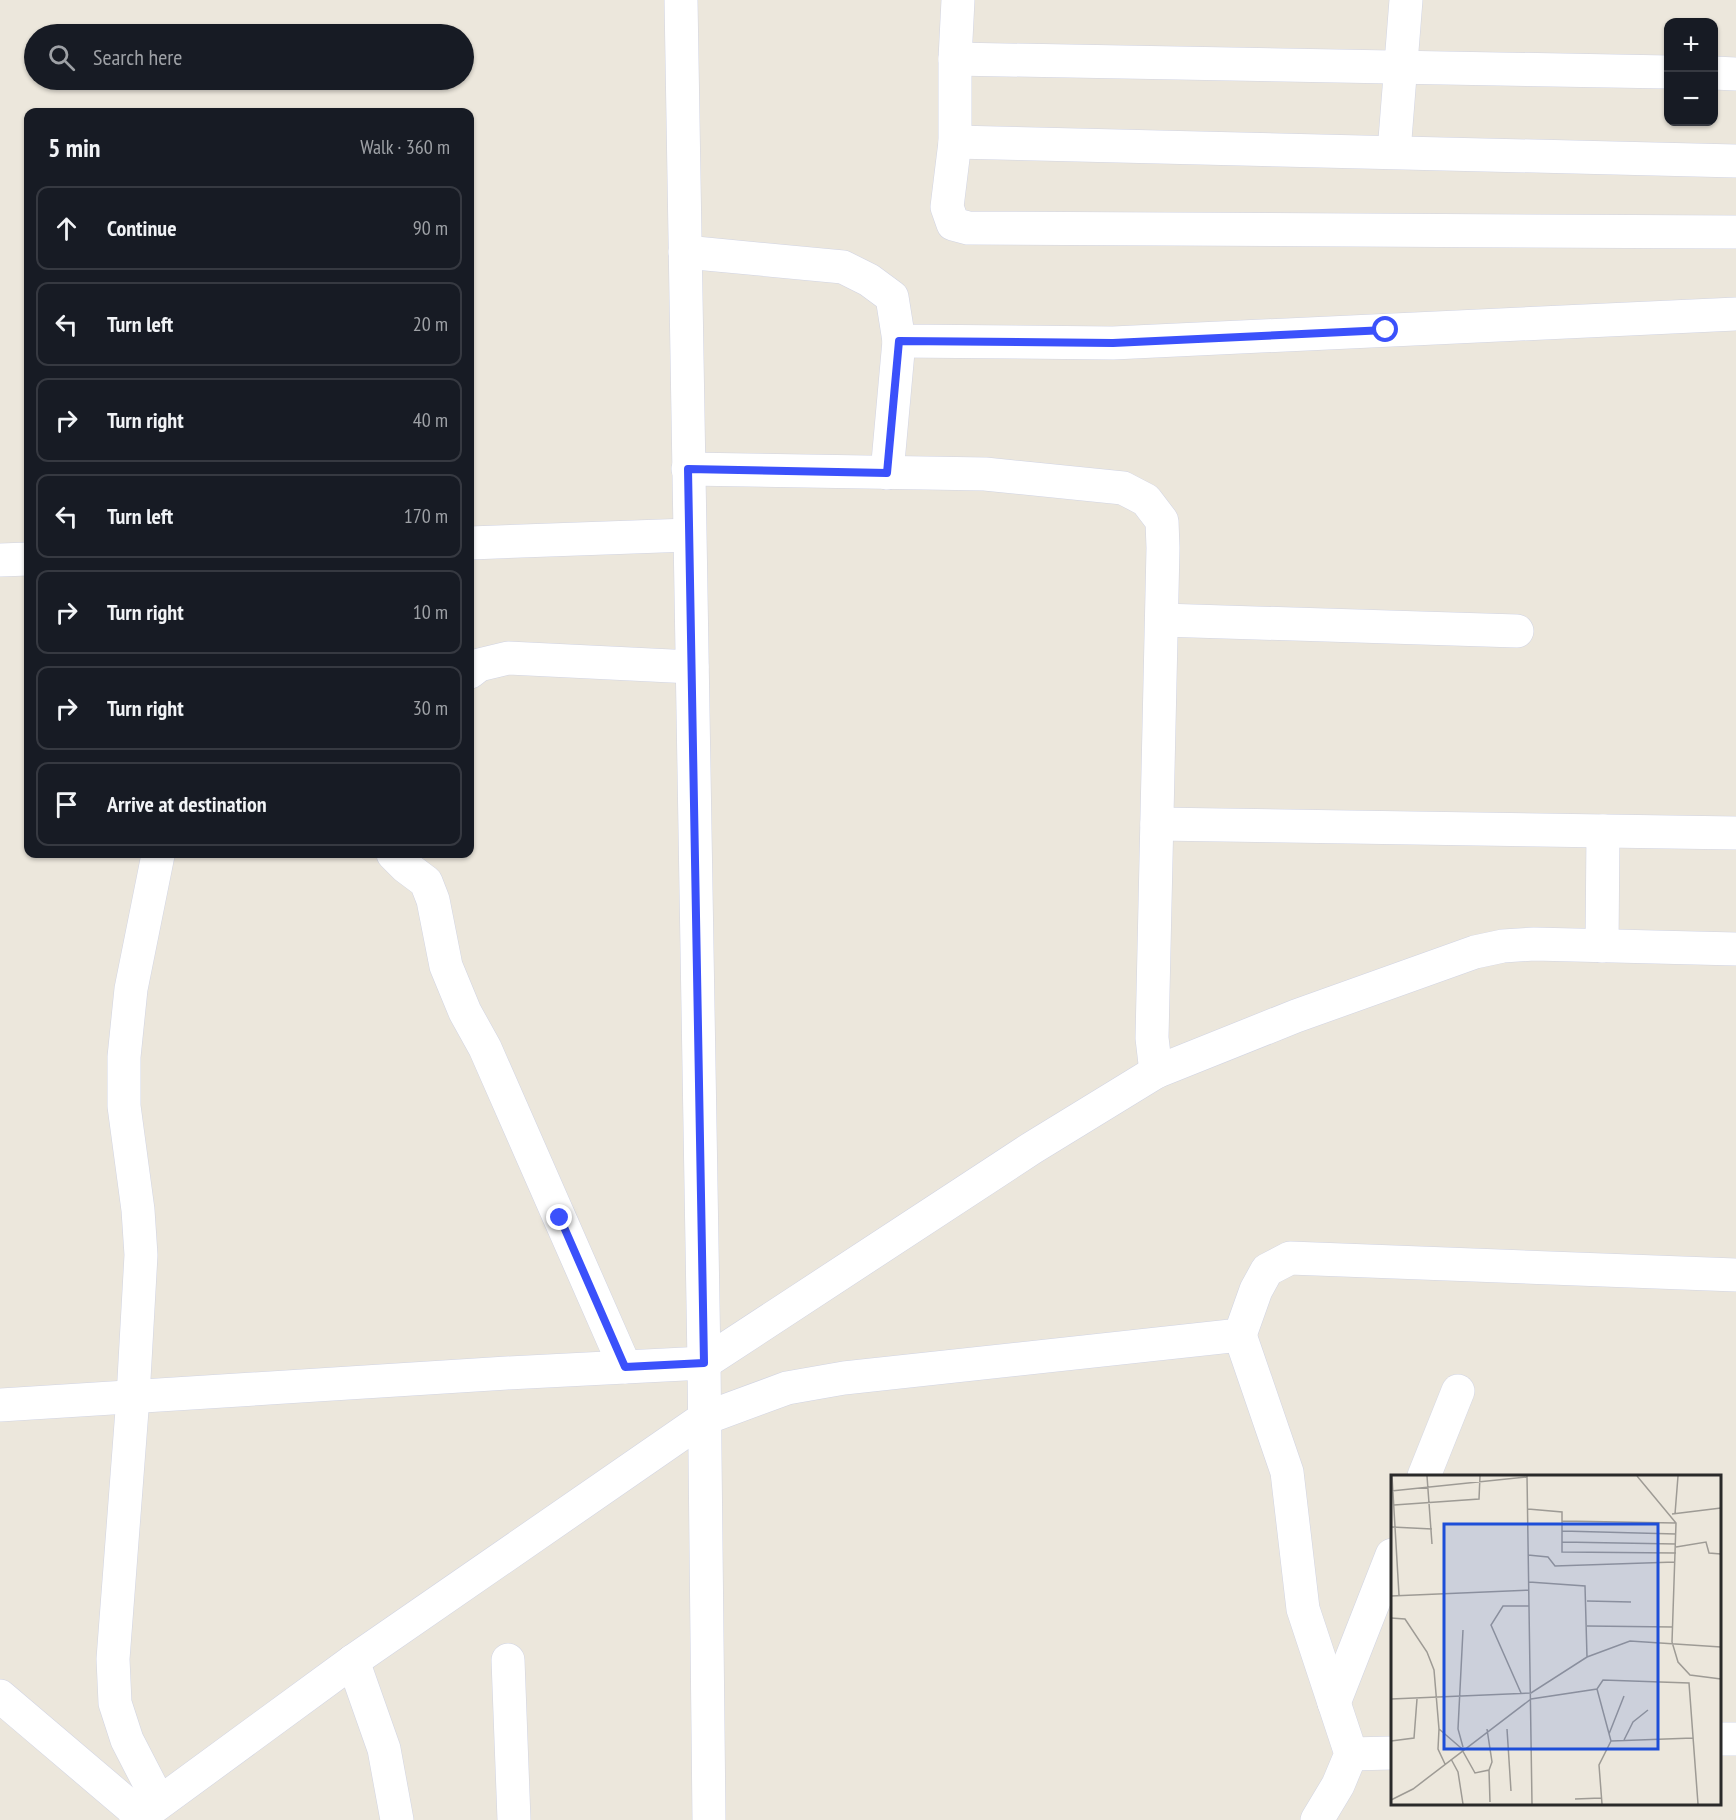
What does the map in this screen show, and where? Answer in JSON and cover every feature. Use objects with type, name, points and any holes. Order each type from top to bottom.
[{"type":"street","points":[[681,0],[704,1363],[709,1820]]},
{"type":"street","points":[[958,0],[955,142],[947,207],[953,224],[968,228],[1736,232]]},
{"type":"street","points":[[1394,152],[1406,0]]},
{"type":"street","points":[[955,59],[1664,72]]},
{"type":"street","points":[[1718,73],[1736,74]]},
{"type":"street","points":[[955,142],[1736,161]]},
{"type":"street","points":[[685,252],[843,267],[869,280],[892,297],[899,341],[887,473]]},
{"type":"street","points":[[899,341],[1113,343],[1736,314]]},
{"type":"street","points":[[688,469],[985,474],[1123,488],[1146,500],[1162,521],[1163,548],[1152,1038],[1155,1072]]},
{"type":"street","points":[[474,543],[689,535]]},
{"type":"street","points":[[0,560],[24,559]]},
{"type":"street","points":[[1162,620],[1518,631]]},
{"type":"street","points":[[474,669],[479,665],[508,658],[692,667]]},
{"type":"street","points":[[1157,824],[1736,833]]},
{"type":"street","points":[[1602,946],[1603,831]]},
{"type":"street","points":[[144,1814],[127,1740],[115,1703],[113,1659],[133,1397],[141,1255],[138,1210],[124,1106],[124,1057],[131,989],[157,858]]},
{"type":"street","points":[[397,858],[426,882],[433,900],[447,966],[465,1012],[485,1048],[625,1367]]},
{"type":"street","points":[[0,1405],[704,1363],[1022,1154],[1155,1072],[1296,1016],[1475,952],[1503,946],[1534,944],[1736,949]]},
{"type":"street","points":[[1317,1820],[1338,1785],[1351,1754],[1303,1610],[1287,1472],[1240,1335],[1256,1290],[1267,1270],[1290,1258],[1736,1275]]},
{"type":"street","points":[[144,1814],[353,1661],[703,1419],[787,1388],[844,1378],[1240,1335]]},
{"type":"street","points":[[1424,1475],[1458,1391]]},
{"type":"street","points":[[1334,1703],[1391,1559]]},
{"type":"street","points":[[508,1660],[514,1820]]},
{"type":"street","points":[[353,1661],[384,1749],[397,1820]]},
{"type":"street","points":[[0,1696],[144,1814]]},
{"type":"street","points":[[1351,1754],[1391,1753]]},
{"type":"route","points":[[560,1218],[625,1367],[704,1363],[688,469],[887,473],[899,341],[1113,343],[1386,330]]}]
